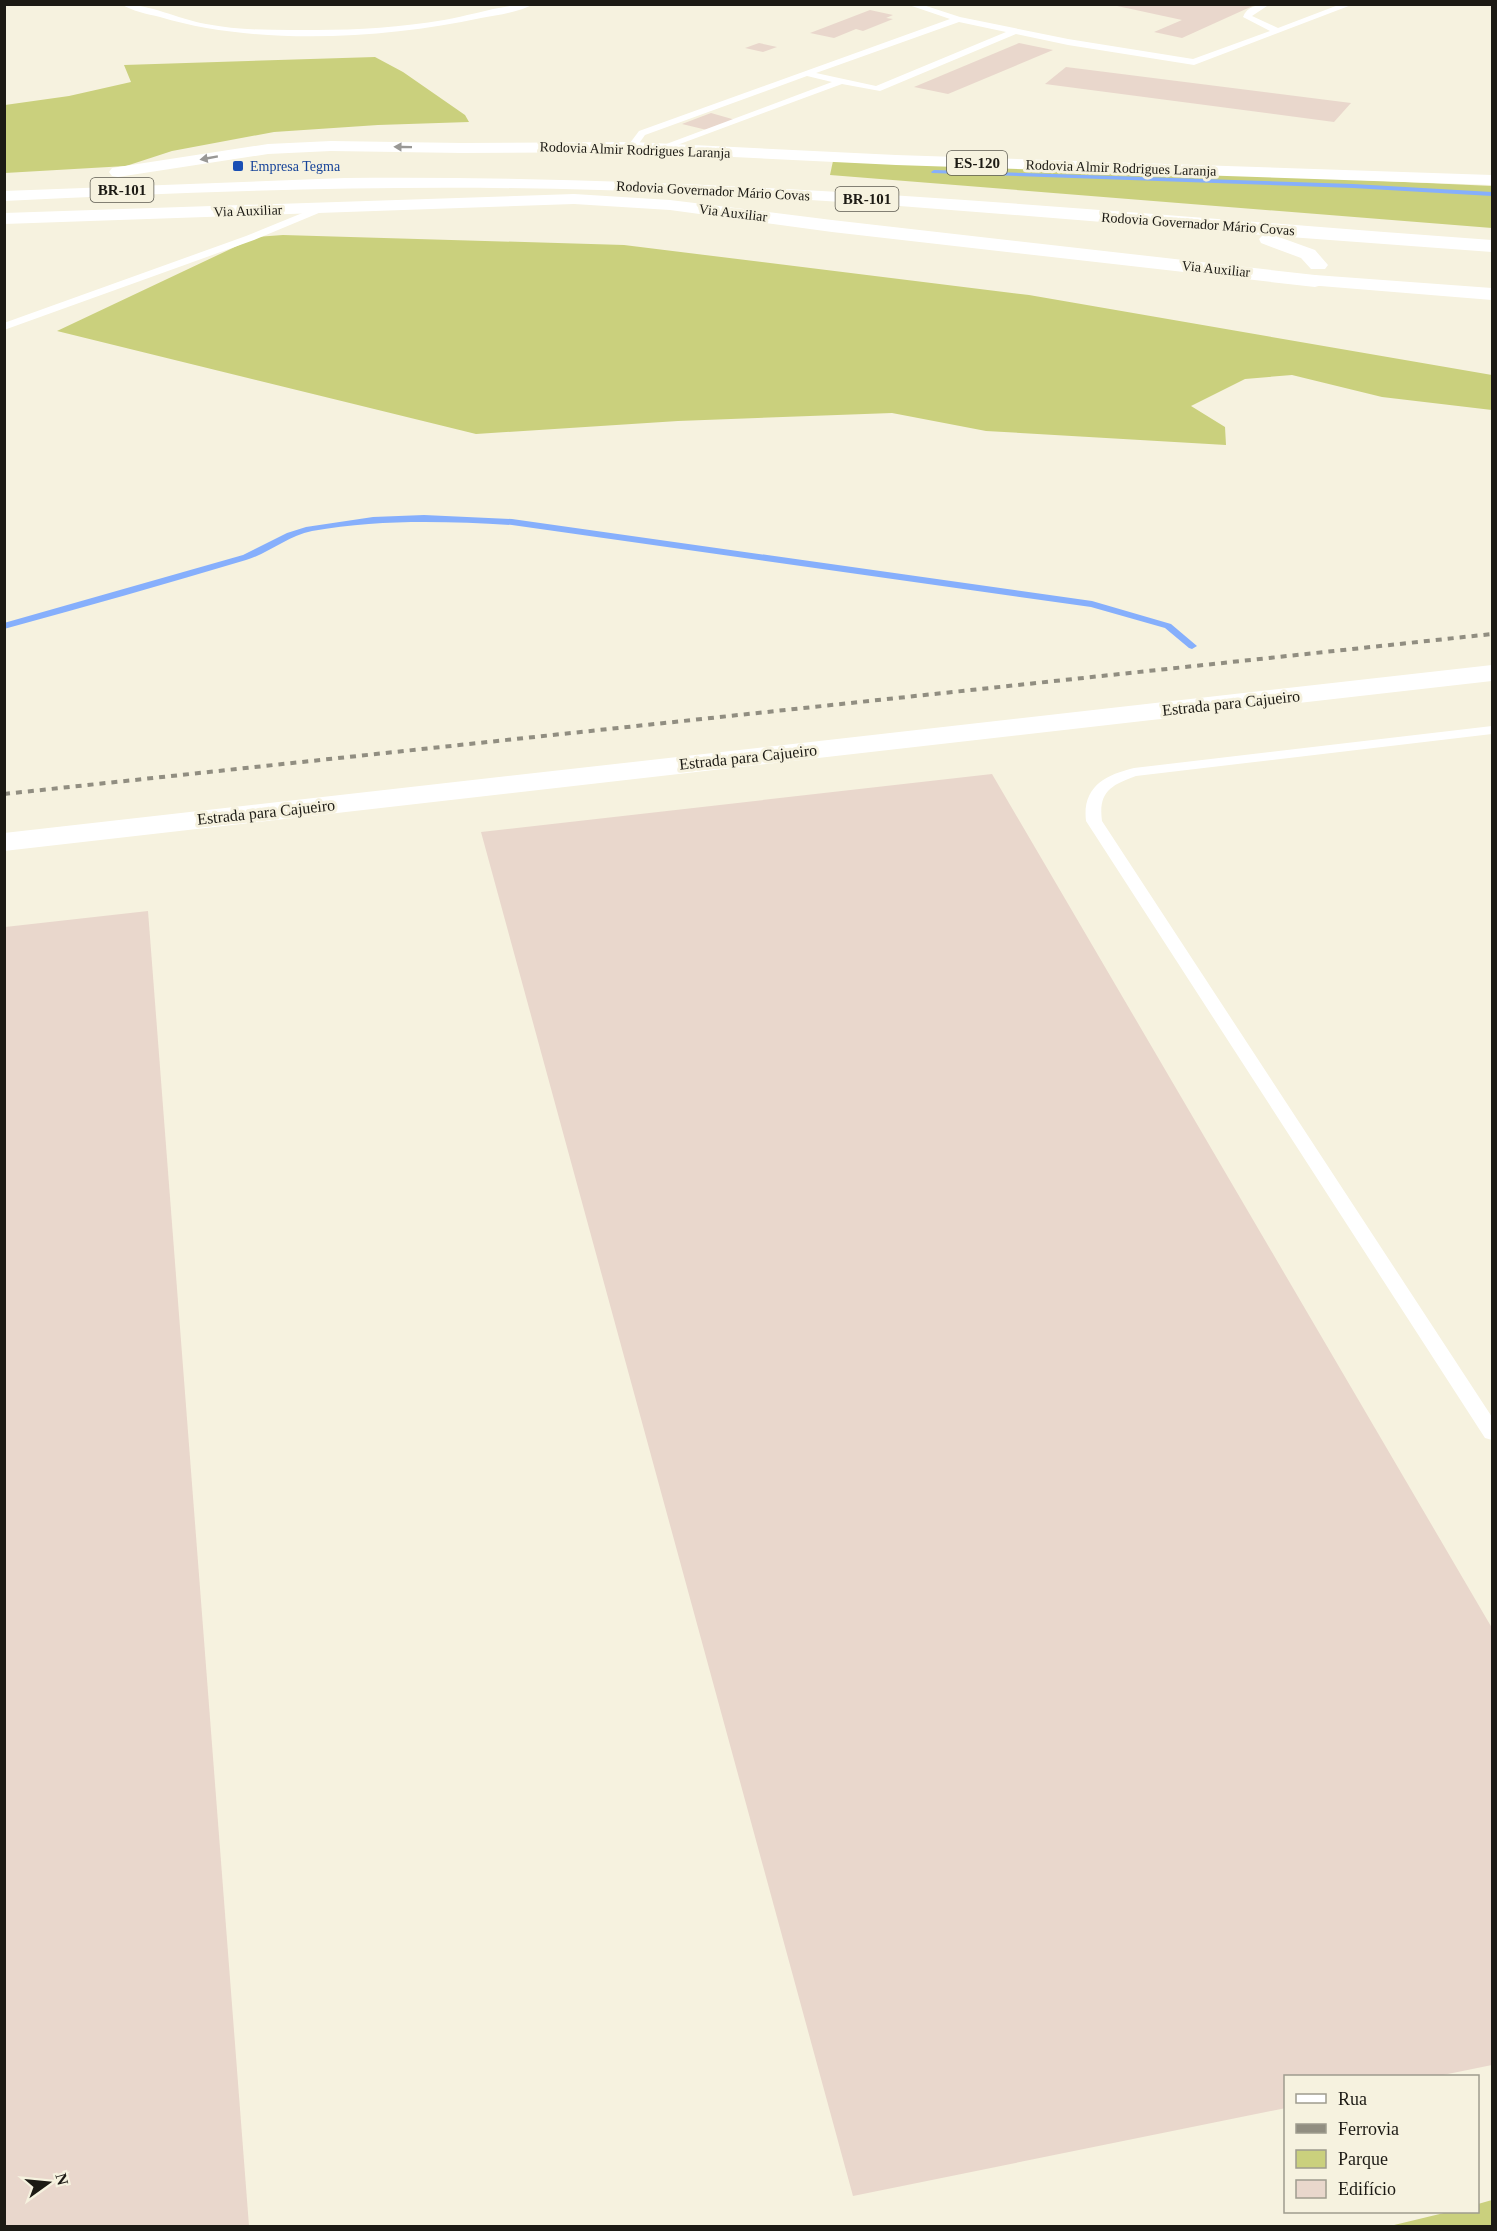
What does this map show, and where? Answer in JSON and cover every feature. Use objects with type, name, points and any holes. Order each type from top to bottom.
[{"type":"main road","name":"Rodovia Almir Rodrigues Laranja","points":[[4,184],[99,174],[240,152],[287,148],[632,147],[907,160],[1492,180]]},
{"type":"main road","points":[[445,174],[432,169],[426,162],[440,153],[462,148]]},
{"type":"main road","name":"Rodovia Governador Mário Covas","points":[[4,184],[265,175],[558,174],[786,183],[1492,235]]},
{"type":"main road","name":"Rodovia Governador Mário Covas","points":[[4,196],[240,185],[512,183],[685,188],[1492,246]]},
{"type":"main road","name":"Via Auxiliar","points":[[4,219],[574,199],[670,205],[832,226],[1323,269]]},
{"type":"main road","points":[[1046,213],[1142,226],[1272,239],[1308,254],[1323,269],[1492,294]]},
{"type":"main road","points":[[1364,255],[1400,251],[1492,254]]},
{"type":"main road","name":"Estrada para Cajueiro","points":[[4,842],[1492,673]]},
{"type":"lane","points":[[125,4],[213,28],[239,31],[340,33],[389,31],[484,17],[530,4]]},
{"type":"lane","points":[[910,4],[958,19],[1068,42],[1194,62],[1350,4]]},
{"type":"lane","points":[[1266,4],[1249,12],[1246,17],[1278,31]]},
{"type":"lane","points":[[632,147],[642,134],[958,19]]},
{"type":"lane","points":[[808,74],[877,89],[1015,31]]},
{"type":"lane","points":[[658,149],[842,81]]},
{"type":"lane","points":[[4,327],[250,238],[322,208]]},
{"type":"lane","points":[[1492,730],[1134,772],[1100,789],[1093,799],[1092,810],[1094,821],[1492,1434]]},
{"type":"green space","points":[[375,57],[403,72],[465,115],[469,122],[274,132],[172,151],[126,166],[5,173],[5,105],[69,96],[131,82],[124,65]]},
{"type":"green space","points":[[923,160],[1492,186],[1492,228],[830,175],[833,161]]},
{"type":"green space","points":[[283,235],[624,245],[1029,295],[1492,375],[1492,410],[1382,397],[1292,375],[1245,379],[1191,406],[1225,427],[1226,445],[986,431],[892,413],[678,421],[476,434],[57,331],[256,237]]},
{"type":"green space","points":[[1492,2200],[1492,2226],[1390,2226],[1444,2213],[1479,2213],[1479,2204]]},
{"type":"building","points":[[1108,4],[1257,4],[1182,38],[1154,32],[1182,20]]},
{"type":"building","points":[[870,10],[893,15],[886,18],[893,19],[863,31],[856,29],[834,38],[810,33]]},
{"type":"building","points":[[759,43],[777,47],[763,52],[745,48]]},
{"type":"building","points":[[1019,43],[1053,50],[948,94],[914,87]]},
{"type":"building","points":[[1066,67],[1351,103],[1334,122],[1045,84]]},
{"type":"building","points":[[711,113],[739,121],[711,131],[682,124]]},
{"type":"building","points":[[992,774],[1492,1628],[1492,2065],[1443,2075],[1284,2075],[1284,2108],[853,2196],[481,832]]},
{"type":"building","points":[[148,911],[249,2226],[5,2226],[5,927]]},
{"type":"waterway","points":[[934,172],[1353,186],[1492,194]]},
{"type":"waterway","points":[[4,626],[246,557],[290,535],[309,529],[373,520],[424,518],[512,522],[1092,604],[1168,626],[1192,646]]},
{"type":"railway","points":[[4,794],[1492,634]]},
{"type":"place","name":"Empresa Tegma","points":[[238,166]]}]
